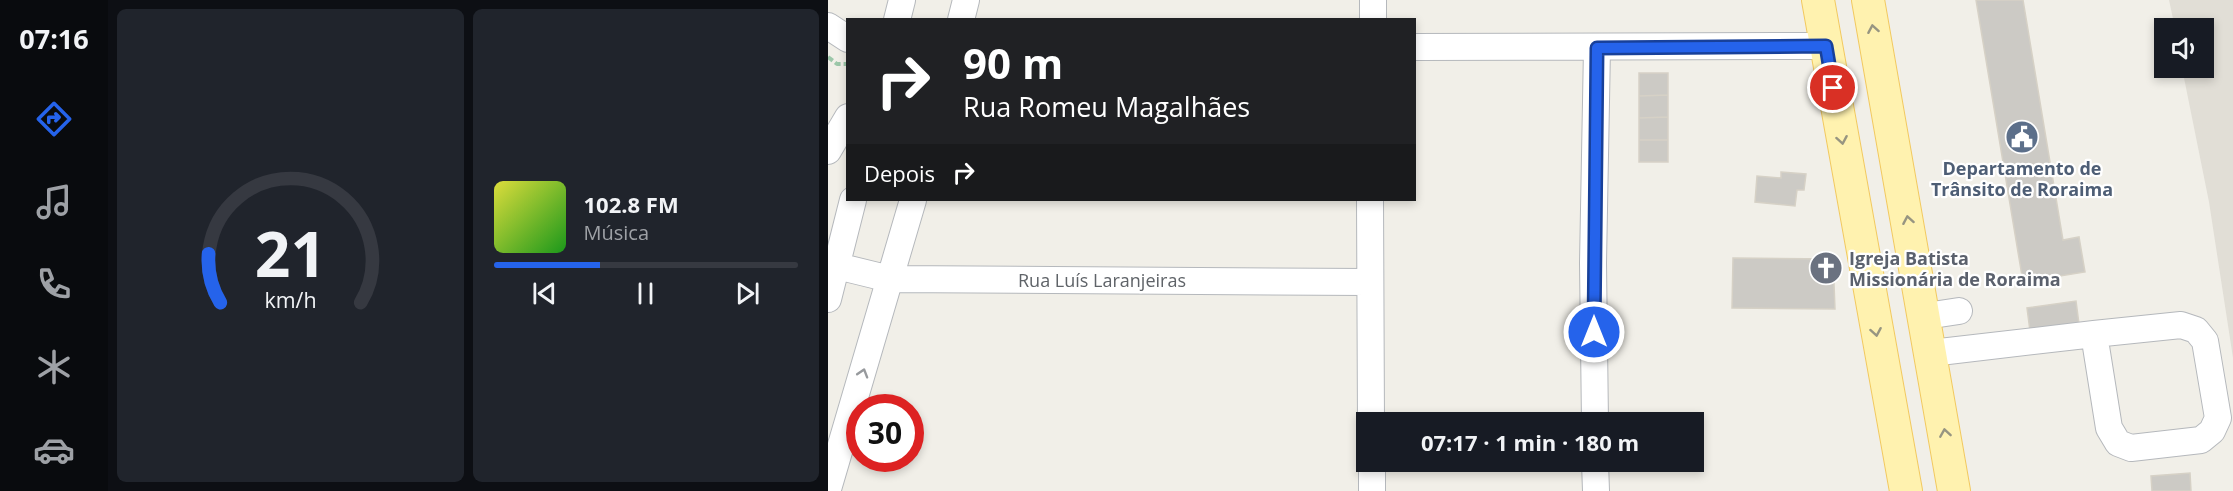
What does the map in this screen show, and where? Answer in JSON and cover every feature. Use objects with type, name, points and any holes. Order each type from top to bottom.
[{"type":"main road","points":[[1818,0],[1906,491]]},
{"type":"main road","points":[[1868,0],[1926,316],[1954,491]]},
{"type":"street","points":[[898,18],[902,0]]},
{"type":"street","points":[[962,18],[966,0]]},
{"type":"street","points":[[1373,0],[1373,18]]},
{"type":"street","points":[[828,26],[846,38]]},
{"type":"street","points":[[1416,47],[1826,46]]},
{"type":"street","points":[[1595,412],[1593,263],[1597,48]]},
{"type":"street","points":[[828,151],[846,120]]},
{"type":"street","points":[[828,300],[853,201]]},
{"type":"street","points":[[828,489],[912,201]]},
{"type":"street","points":[[1370,201],[1368,282],[1371,412]]},
{"type":"street","name":"Rua Luís Laranjeiras","points":[[837,266],[890,279],[1368,282]]},
{"type":"street","points":[[1926,316],[1959,311]]},
{"type":"street","points":[[1931,353],[2094,334],[2181,325],[2196,330],[2205,342],[2218,418],[2212,431],[2201,440],[2131,448],[2118,443],[2109,428],[2094,334]]},
{"type":"street","points":[[1372,472],[1372,491]]},
{"type":"street","points":[[1595,472],[1596,491]]},
{"type":"path","points":[[828,57],[837,64],[846,64]]},
{"type":"shaded area","points":[[2169,0],[2233,0],[2233,358],[2209,202],[2184,78],[2214,78],[2214,18],[2173,18]]},
{"type":"building","name":"Departamento de Trânsito de Roraima","points":[[1976,0],[2023,0],[2063,240],[2079,237],[2085,272],[2023,282]]},
{"type":"building","points":[[1639,73],[1668,73],[1668,95],[1639,96]]},
{"type":"building","points":[[1668,95],[1668,117],[1639,118],[1639,96]]},
{"type":"building","points":[[1668,117],[1668,140],[1639,140],[1639,118]]},
{"type":"building","points":[[1639,140],[1668,140],[1668,162],[1639,162]]},
{"type":"building","points":[[1781,172],[1806,174],[1804,190],[1797,190],[1795,206],[1755,202],[1757,176],[1781,178]]},
{"type":"building","points":[[1733,258],[1833,259],[1835,309],[1732,308]]},
{"type":"building","points":[[2076,301],[2079,324],[2030,331],[2027,308]]},
{"type":"building","points":[[2190,473],[2191,491],[2152,491],[2151,476]]},
{"type":"place","name":"Departamento de Trânsito de Roraima","points":[[2022,137]]},
{"type":"place","name":"Igreja Batista Missionária de Roraima","points":[[1826,268]]},
{"type":"route","points":[[1594,332],[1597,48],[1826,46],[1833,88]]}]
